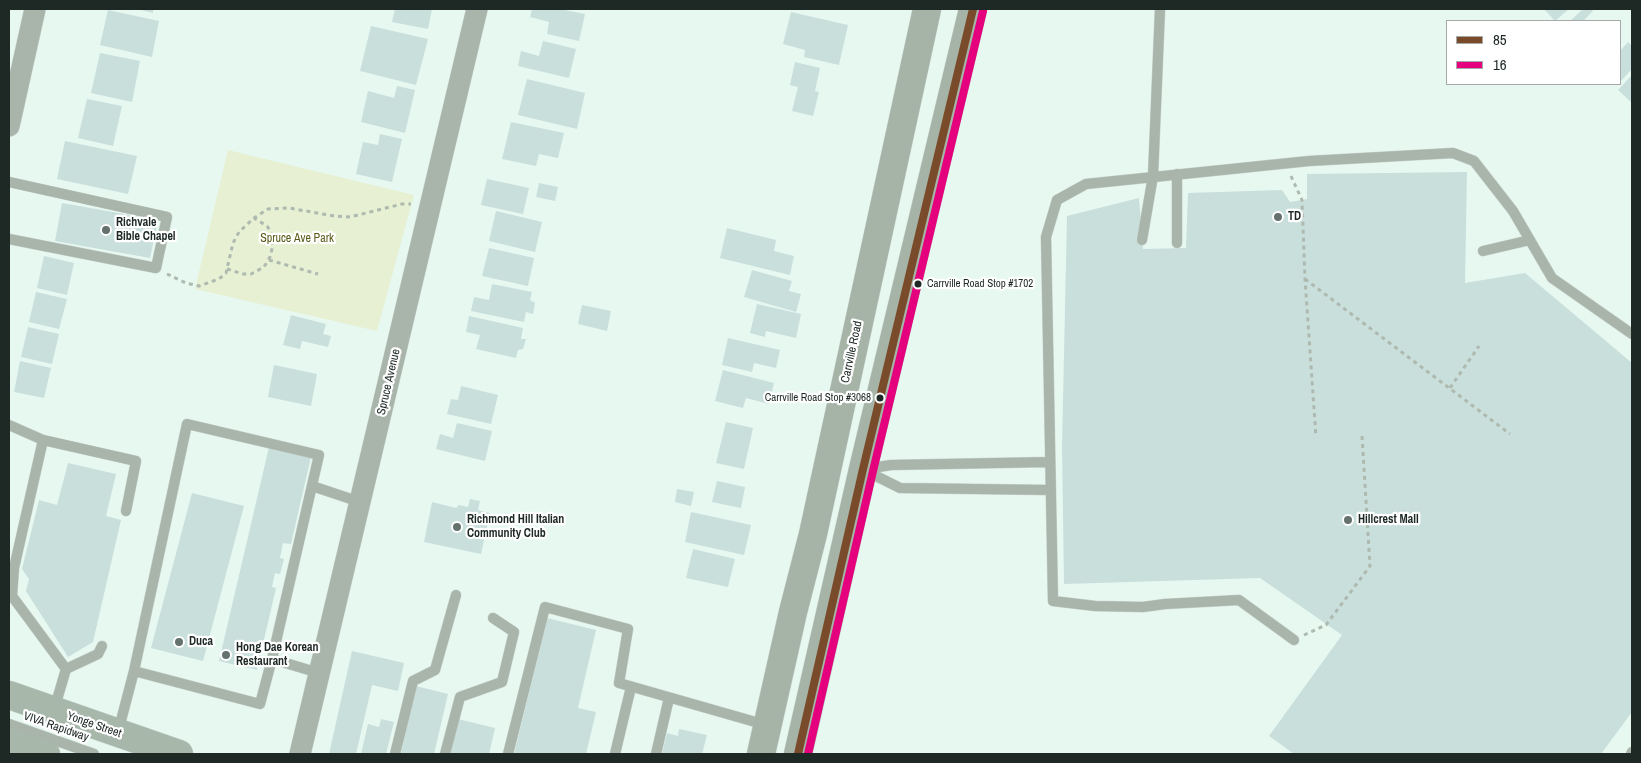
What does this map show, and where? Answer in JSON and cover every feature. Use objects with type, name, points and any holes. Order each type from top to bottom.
[{"type":"main road","name":"Carrville Road","points":[[761,754],[828,464],[927,9]]},
{"type":"main road","points":[[798,754],[863,469],[973,9]]},
{"type":"main road","points":[[828,464],[863,469]]},
{"type":"main road","points":[[780,667],[816,674]]},
{"type":"main road","name":"Yonge Street","points":[[9,695],[179,754]]},
{"type":"main road","points":[[9,742],[46,754]]},
{"type":"street","points":[[9,126],[35,9]]},
{"type":"street","name":"Spruce Avenue","points":[[300,754],[477,9]]},
{"type":"lane","points":[[1142,240],[1153,176],[1160,9]]},
{"type":"lane","points":[[1294,640],[1239,600],[1143,607],[1095,606],[1053,601],[1046,236],[1057,200],[1086,184],[1153,176],[1286,164],[1453,153],[1474,161],[1513,211],[1552,278],[1632,334]]},
{"type":"lane","points":[[1177,174],[1177,243]]},
{"type":"lane","points":[[9,182],[168,217],[156,268],[9,238]]},
{"type":"lane","points":[[1483,251],[1530,240]]},
{"type":"lane","points":[[118,733],[134,671],[187,424],[319,455],[260,704],[134,671]]},
{"type":"lane","points":[[9,425],[43,440],[136,462],[126,511]]},
{"type":"lane","points":[[43,440],[12,568],[12,596],[66,668]]},
{"type":"lane","points":[[863,469],[891,465],[1050,462]]},
{"type":"lane","points":[[863,469],[900,488],[1051,490]]},
{"type":"lane","points":[[312,486],[360,502]]},
{"type":"lane","points":[[395,754],[412,681],[435,670],[456,595]]},
{"type":"lane","points":[[508,754],[545,607],[628,629],[619,683],[767,725]]},
{"type":"lane","points":[[445,754],[460,697],[502,682],[514,632],[493,618]]},
{"type":"lane","points":[[66,668],[98,654],[102,646]]},
{"type":"lane","points":[[272,659],[319,674]]},
{"type":"lane","points":[[54,711],[66,668]]},
{"type":"lane","points":[[615,754],[631,687]]},
{"type":"lane","points":[[656,754],[669,698]]},
{"type":"lane","name":"VIVA Rapidway","points":[[9,724],[94,754]]},
{"type":"path","points":[[1286,164],[1302,200],[1305,279],[1316,437]]},
{"type":"path","points":[[156,268],[186,283],[199,286],[219,279],[228,269],[233,243],[239,232],[254,218],[268,209],[289,208],[350,217],[402,204],[417,205]]},
{"type":"path","points":[[228,269],[243,274],[251,274],[264,268],[269,260],[273,245],[271,232],[267,226],[254,218]]},
{"type":"path","points":[[269,260],[318,274]]},
{"type":"path","points":[[1305,279],[1510,434]]},
{"type":"path","points":[[1450,388],[1479,346]]},
{"type":"path","points":[[1294,640],[1326,625],[1370,566],[1362,436]]},
{"type":"green space","name":"Spruce Ave Park","points":[[228,150],[414,195],[377,331],[195,289]]},
{"type":"building","points":[[137,9],[153,9],[153,13]]},
{"type":"building","points":[[395,9],[432,9],[428,29],[392,22]]},
{"type":"building","points":[[532,9],[560,9],[585,14],[579,41],[547,34],[549,22],[530,17]]},
{"type":"building","points":[[1544,9],[1569,9],[1556,20]]},
{"type":"building","points":[[1583,9],[1591,9],[1593,11],[1584,20],[1571,20]]},
{"type":"building","points":[[108,10],[159,21],[152,57],[100,45]]},
{"type":"building","points":[[791,12],[848,25],[839,65],[804,57],[805,50],[783,44]]},
{"type":"building","points":[[371,26],[428,39],[416,85],[360,71]]},
{"type":"building","points":[[543,41],[576,49],[569,78],[518,66],[521,51],[539,56]]},
{"type":"building","points":[[1628,42],[1632,46],[1632,69],[1621,81],[1621,50]]},
{"type":"building","points":[[100,53],[140,61],[132,102],[91,93]]},
{"type":"building","points":[[795,62],[820,68],[815,91],[819,92],[813,116],[792,111],[798,87],[790,85]]},
{"type":"building","points":[[1632,75],[1632,103],[1618,90]]},
{"type":"building","points":[[527,79],[585,93],[577,129],[518,115]]},
{"type":"building","points":[[397,86],[415,90],[405,133],[361,122],[368,91],[394,98]]},
{"type":"building","points":[[87,99],[122,106],[113,146],[78,138]]},
{"type":"building","points":[[511,122],[564,133],[558,158],[539,154],[536,166],[502,159]]},
{"type":"building","points":[[380,134],[402,139],[392,182],[356,174],[363,142],[378,145]]},
{"type":"building","points":[[65,141],[137,156],[128,194],[57,179]]},
{"type":"building","name":"Hillcrest Mall","points":[[1467,172],[1465,283],[1525,273],[1632,363],[1632,712],[1601,754],[1294,754],[1269,736],[1342,635],[1260,578],[1064,584],[1062,446],[1067,216],[1139,198],[1143,249],[1186,248],[1188,193],[1282,190],[1290,202],[1307,199],[1307,174]]},
{"type":"building","points":[[487,179],[529,188],[523,214],[481,205]]},
{"type":"building","points":[[539,183],[558,187],[555,201],[536,197]]},
{"type":"building","name":"Richvale Bible Chapel","points":[[62,203],[158,220],[150,258],[55,241]]},
{"type":"building","points":[[496,211],[542,222],[535,252],[489,241]]},
{"type":"building","points":[[727,228],[776,240],[774,251],[794,256],[790,275],[720,258]]},
{"type":"building","points":[[489,248],[534,258],[528,286],[482,276]]},
{"type":"building","points":[[44,256],[74,263],[67,295],[37,288]]},
{"type":"building","points":[[752,270],[792,281],[789,291],[801,294],[796,312],[744,297]]},
{"type":"building","points":[[492,284],[532,292],[530,300],[535,303],[533,314],[526,312],[524,322],[471,311],[474,297],[489,300]]},
{"type":"building","points":[[36,292],[67,299],[59,329],[29,322]]},
{"type":"building","points":[[757,304],[801,314],[796,338],[766,331],[765,337],[750,333]]},
{"type":"building","points":[[582,305],[611,311],[607,331],[578,324]]},
{"type":"building","points":[[291,315],[326,324],[323,334],[331,336],[328,347],[302,341],[300,349],[283,345]]},
{"type":"building","points":[[469,316],[523,328],[521,339],[526,339],[523,349],[518,350],[516,358],[476,349],[480,335],[466,332]]},
{"type":"building","points":[[28,327],[59,334],[52,364],[21,357]]},
{"type":"building","points":[[728,338],[780,350],[776,368],[754,363],[752,372],[722,365]]},
{"type":"building","points":[[20,361],[51,368],[44,398],[14,392]]},
{"type":"building","points":[[274,365],[317,374],[311,406],[268,397]]},
{"type":"building","points":[[723,370],[774,383],[769,404],[746,398],[743,408],[715,401]]},
{"type":"building","points":[[461,386],[498,395],[491,424],[447,414],[451,399],[458,400]]},
{"type":"building","points":[[726,422],[753,428],[744,469],[716,463]]},
{"type":"building","points":[[457,423],[492,431],[485,461],[436,449],[440,434],[453,438]]},
{"type":"building","points":[[269,447],[311,457],[291,544],[283,543],[280,558],[284,559],[280,574],[275,573],[272,587],[276,588],[257,670],[219,661]]},
{"type":"building","points":[[68,463],[116,474],[106,516],[121,520],[93,642],[68,657],[26,591],[29,579],[22,569],[39,500],[57,505]]},
{"type":"building","points":[[717,481],[745,487],[741,508],[712,502]]},
{"type":"building","points":[[677,489],[694,492],[691,506],[675,502]]},
{"type":"building","points":[[192,493],[244,506],[203,661],[151,648]]},
{"type":"building","name":"Richmond Hill Italian Community Club","points":[[470,499],[480,501],[478,510],[490,513],[481,554],[424,542],[432,502],[456,508],[459,505],[468,507]]},
{"type":"building","points":[[691,512],[751,525],[744,555],[685,542]]},
{"type":"building","points":[[693,549],[735,559],[728,587],[686,578]]},
{"type":"building","points":[[547,618],[596,630],[578,708],[596,712],[586,754],[514,754]]},
{"type":"building","points":[[352,651],[404,663],[398,691],[372,685],[356,754],[329,754]]},
{"type":"building","points":[[416,686],[448,694],[434,754],[401,754]]},
{"type":"building","points":[[381,719],[394,722],[386,754],[361,754],[368,724],[379,727]]},
{"type":"building","points":[[458,719],[495,728],[489,754],[449,754]]},
{"type":"building","points":[[679,729],[707,735],[702,754],[662,754],[667,733],[678,736]]},
{"type":"transit line","name":"85","points":[[798,754],[863,469],[973,9]]},
{"type":"transit line","name":"16","points":[[808,754],[873,471],[983,11]]},
{"type":"place","name":"TD","points":[[1278,217]]},
{"type":"place","name":"Richvale Bible Chapel","points":[[106,230]]},
{"type":"place","name":"Carrville Road Stop #1702","points":[[918,284]]},
{"type":"place","name":"Carrville Road Stop #3068","points":[[880,398]]},
{"type":"place","name":"Hillcrest Mall","points":[[1348,520]]},
{"type":"place","name":"Richmond Hill Italian Community Club","points":[[457,527]]},
{"type":"place","name":"Duca","points":[[179,642]]},
{"type":"place","name":"Hong Dae Korean Restaurant","points":[[226,655]]}]
